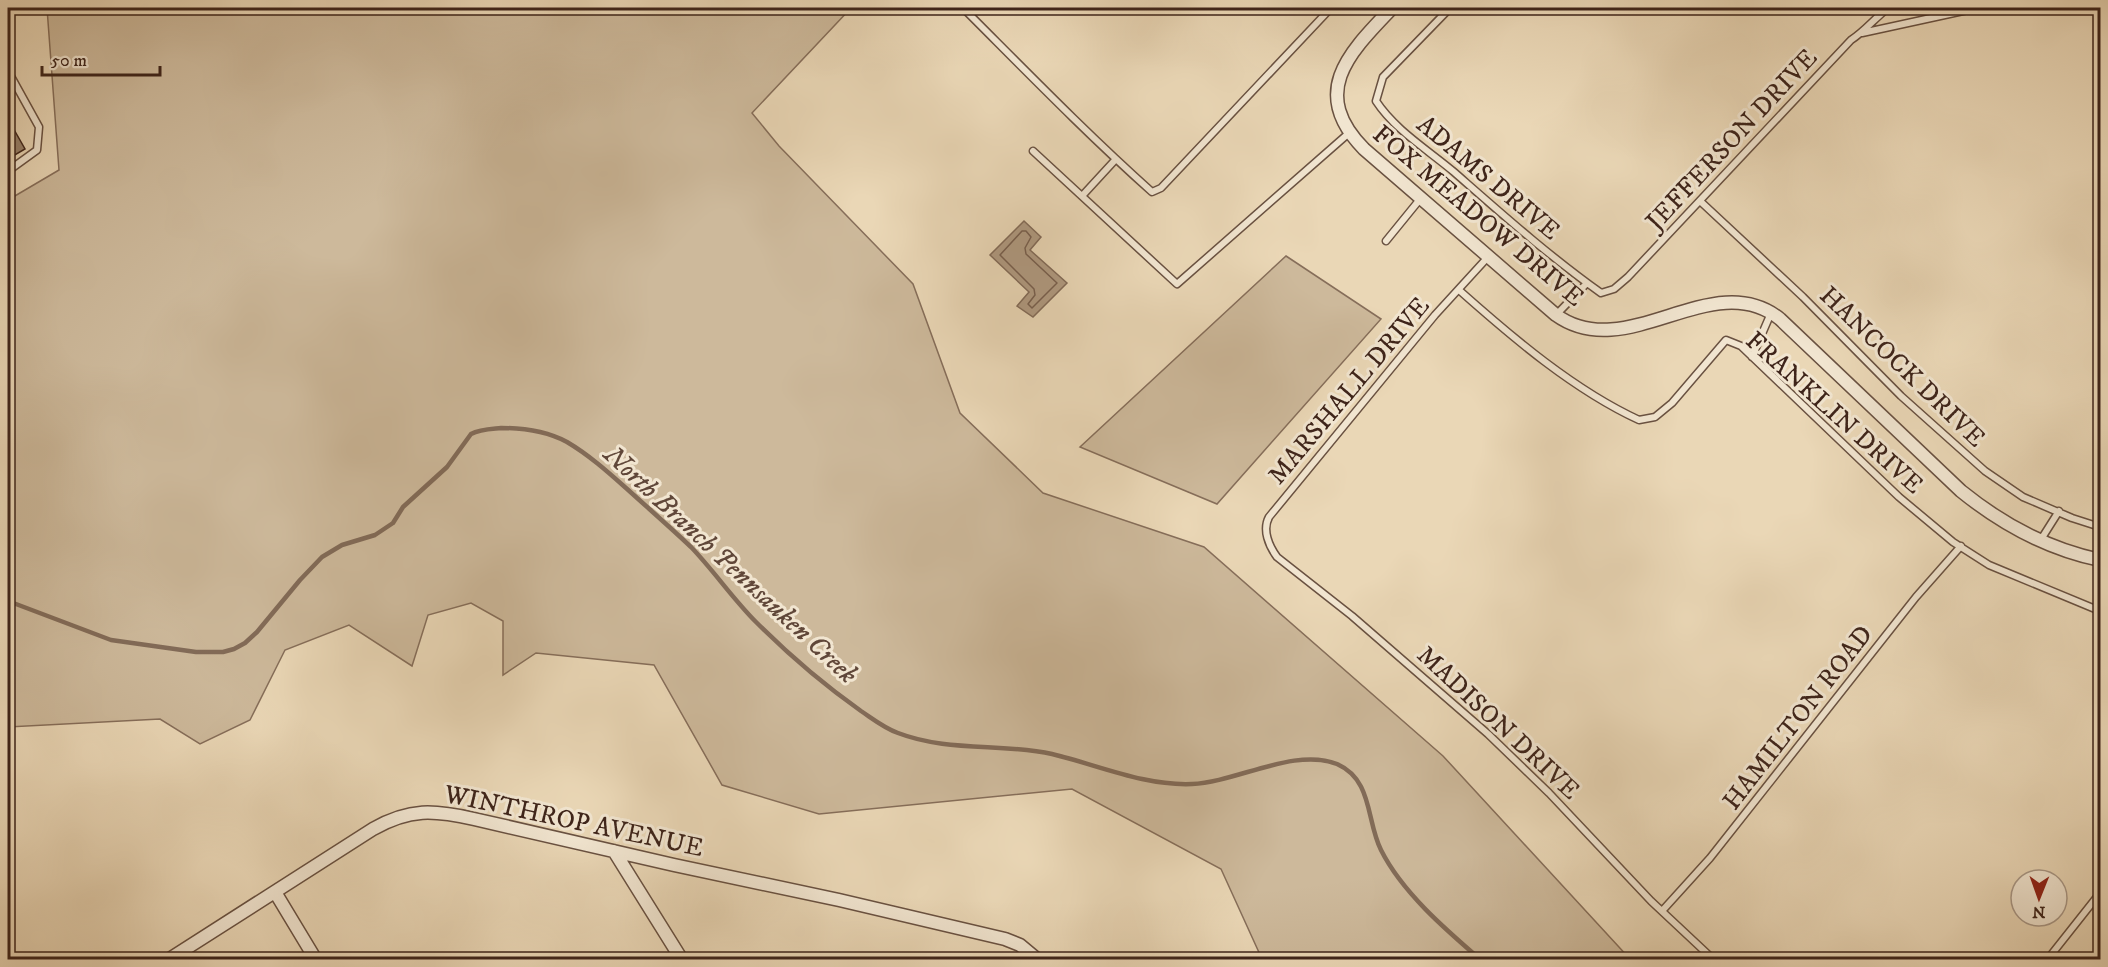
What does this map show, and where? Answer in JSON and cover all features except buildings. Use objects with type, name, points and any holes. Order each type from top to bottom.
[{"type":"street","name":"FOX MEADOW DRIVE","points":[[1392,8],[1356,46],[1341,74],[1338,103],[1349,134],[1556,315],[1581,328],[1603,331],[1721,303],[1741,302],[1759,306],[1771,313],[1961,490],[1992,516],[2059,550],[2100,560]]},
{"type":"street","name":"WINTHROP AVENUE","points":[[168,960],[388,820],[420,812],[455,814],[1005,939],[1020,945],[1038,960]]},
{"type":"street","points":[[614,851],[682,960]]},
{"type":"street","points":[[275,892],[316,960]]},
{"type":"lane","points":[[963,8],[1026,73],[1152,192],[1161,188],[1331,8]]},
{"type":"lane","name":"ADAMS DRIVE","points":[[1450,8],[1383,77],[1376,100],[1405,132],[1523,233],[1601,293]]},
{"type":"lane","name":"JEFFERSON DRIVE","points":[[1601,293],[1614,290],[1628,277],[1851,40],[1888,8]]},
{"type":"lane","points":[[1937,8],[1940,15]]},
{"type":"lane","points":[[1861,33],[1977,8]]},
{"type":"lane","points":[[8,71],[39,127],[37,150],[8,171]]},
{"type":"lane","points":[[1033,151],[1177,284],[1349,134]]},
{"type":"lane","points":[[1082,196],[1116,159]]},
{"type":"lane","points":[[1386,241],[1421,198]]},
{"type":"lane","name":"HANCOCK DRIVE","points":[[1700,201],[1803,297],[1901,396],[1985,471],[2023,497],[2100,527]]},
{"type":"lane","points":[[1459,290],[1474,270],[1488,257]]},
{"type":"lane","points":[[1556,315],[1587,283]]},
{"type":"lane","name":"FRANKLIN DRIVE","points":[[1459,290],[1546,362],[1594,394],[1640,420],[1656,417],[1726,340],[1741,346],[1908,505],[1961,546],[1989,565],[2100,611]]},
{"type":"lane","name":"MARSHALL DRIVE","points":[[1269,517],[1435,315],[1459,290]]},
{"type":"lane","points":[[1752,357],[1771,313]]},
{"type":"lane","points":[[2040,542],[2059,511]]},
{"type":"lane","name":"MADISON DRIVE","points":[[1269,517],[1266,522],[1268,546],[1277,557],[1352,616],[1488,734],[1549,793],[1620,870],[1714,960]]},
{"type":"lane","name":"HAMILTON ROAD","points":[[1662,910],[1710,858],[1916,597],[1961,546]]},
{"type":"lane","points":[[2047,960],[2100,893]]},
{"type":"shaded area","points":[[47,8],[851,8],[752,113],[779,146],[913,284],[960,413],[1043,493],[1204,547],[1443,756],[1630,959],[1262,959],[1221,869],[1072,789],[819,814],[722,785],[654,665],[536,653],[503,675],[503,621],[471,603],[428,615],[412,666],[349,625],[285,650],[250,720],[200,744],[160,719],[8,727],[8,200],[59,170]]},
{"type":"shaded area","points":[[1286,256],[1381,319],[1217,504],[1080,447]]},
{"type":"water","points":[[1024,221],[1041,237],[1030,250],[1067,283],[1033,317],[1017,306],[1029,292],[990,255]]},
{"type":"waterway","name":"North Branch Pennsauken Creek","points":[[8,601],[111,640],[196,652],[223,652],[234,649],[257,632],[322,557],[342,545],[375,535],[393,523],[403,507],[447,467],[471,434],[501,428],[544,433],[567,442],[605,470],[691,547],[748,613],[781,646],[833,691],[893,731],[936,743],[1052,754],[1121,774],[1174,784],[1209,782],[1285,762],[1321,760],[1337,764],[1349,771],[1363,790],[1376,838],[1400,881],[1439,923],[1481,960]]}]
